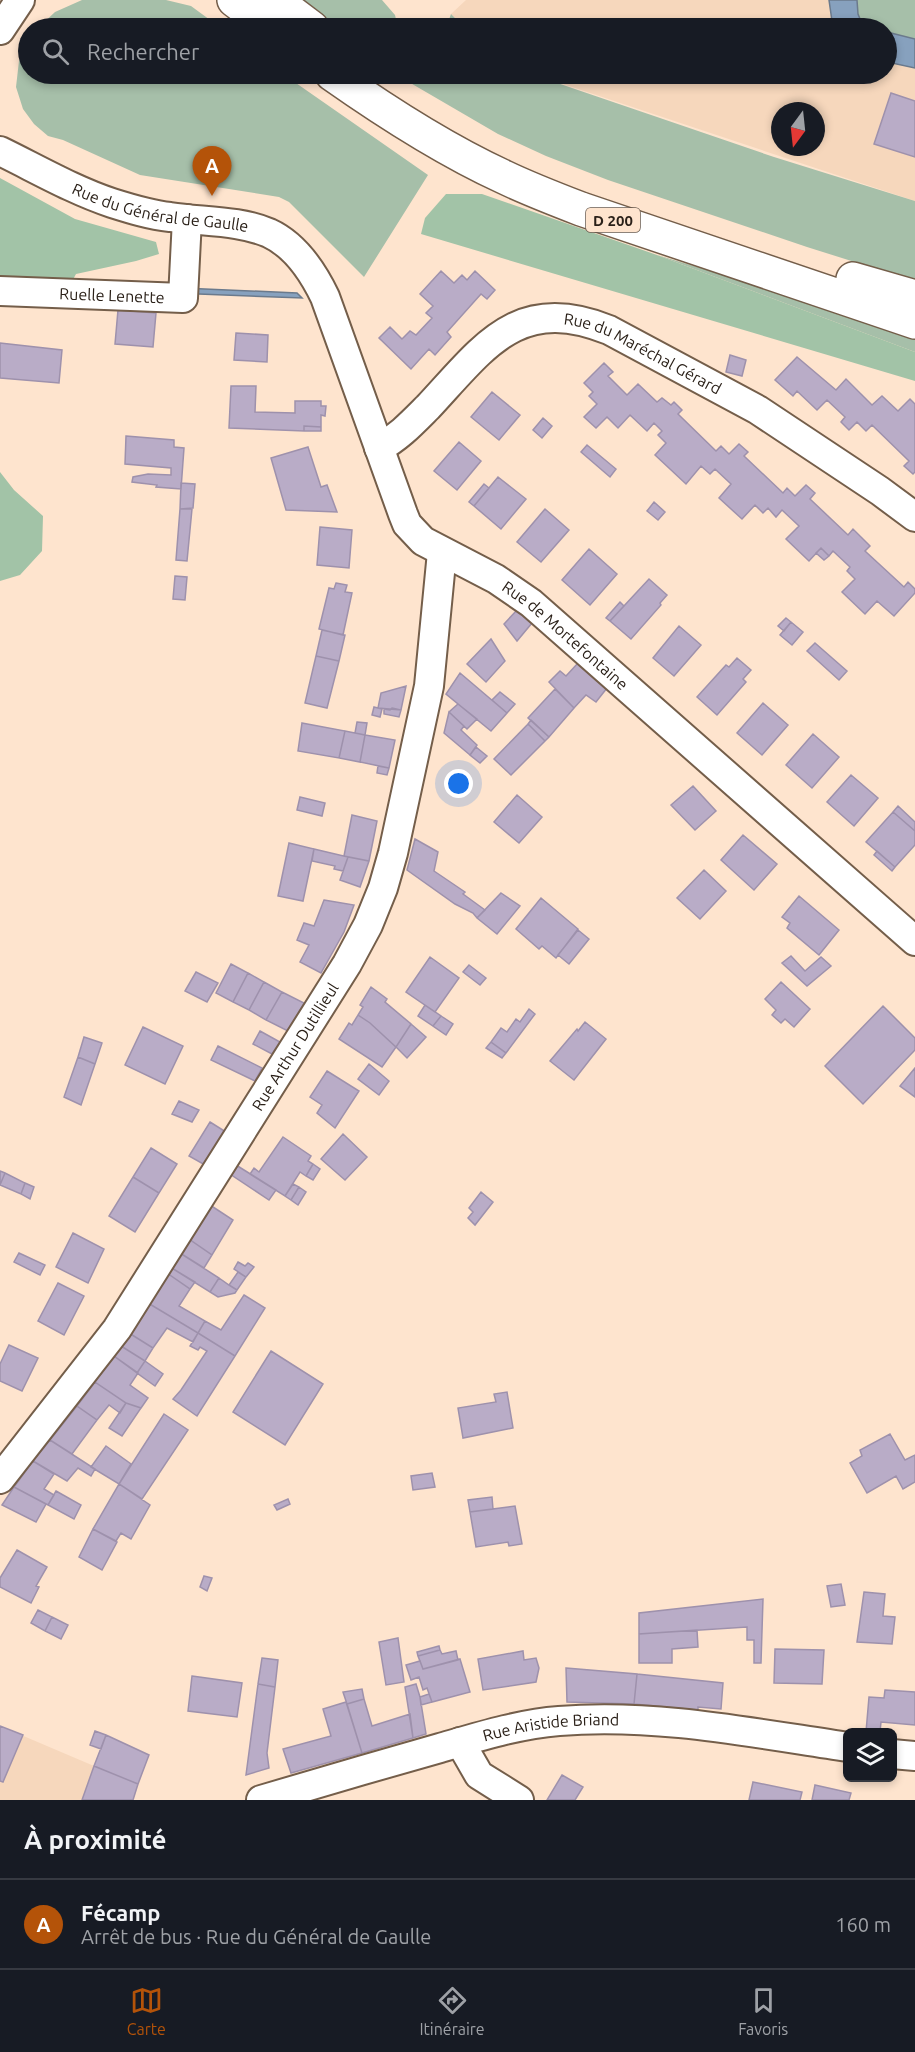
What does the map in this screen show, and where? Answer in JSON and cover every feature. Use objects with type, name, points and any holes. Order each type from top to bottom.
[{"type":"main road","points":[[234,0],[258,18]]},
{"type":"main road","points":[[275,0],[299,18]]},
{"type":"main road","name":"D 200","points":[[347,84],[437,142],[529,188],[580,209],[915,322]]},
{"type":"main road","name":"D 200","points":[[387,84],[447,123],[542,171],[785,257],[915,297]]},
{"type":"street","points":[[0,30],[20,0]]},
{"type":"street","name":"Rue du Général de Gaulle","points":[[0,151],[93,195],[150,214],[247,226],[270,234],[292,250],[312,274]]},
{"type":"street","name":"Ruelle Lenette","points":[[0,291],[183,298],[187,219]]},
{"type":"street","name":"Rue de Mortefontaine","points":[[312,274],[325,297],[407,524],[423,541],[496,579],[531,603],[915,941]]},
{"type":"street","name":"Rue du Maréchal Gérard","points":[[379,448],[402,434],[483,348],[507,330],[533,319],[558,317],[585,322],[609,330],[758,410],[915,517]]},
{"type":"street","name":"Rue Arthur Dutillieul","points":[[0,1479],[117,1329],[347,964],[368,924],[388,873],[426,708],[442,552]]},
{"type":"street","name":"Rue Aristide Briand","points":[[261,1800],[460,1742],[542,1722],[609,1719],[705,1727],[843,1746]]},
{"type":"street","points":[[460,1742],[479,1775],[519,1800]]},
{"type":"street","points":[[897,1754],[915,1756]]},
{"type":"shaded area","points":[[466,0],[829,0],[832,18],[455,18],[451,14]]},
{"type":"shaded area","points":[[897,64],[915,68],[915,201],[780,156],[825,156],[825,102],[771,102],[771,153],[563,84],[897,84]]},
{"type":"shaded area","points":[[0,1726],[94,1766],[106,1735],[149,1755],[133,1800],[0,1800]]},
{"type":"green space","points":[[82,0],[166,0],[191,6],[207,18],[49,18],[55,12]]},
{"type":"green space","points":[[298,0],[382,0],[396,18],[322,18]]},
{"type":"green space","points":[[857,0],[915,0],[915,39],[897,34],[897,18],[860,18]]},
{"type":"green space","points":[[18,70],[18,84],[297,84],[428,175],[364,277],[289,202],[279,197],[140,175],[63,140],[48,136],[34,124],[23,109],[16,87]]},
{"type":"green space","points":[[412,84],[560,84],[774,157],[915,201],[915,281],[608,180],[498,134]]},
{"type":"green space","points":[[0,178],[75,219],[156,242],[159,254],[76,274],[62,300],[0,300]]},
{"type":"green space","points":[[446,194],[482,194],[657,255],[915,352],[915,381],[421,234],[425,218]]},
{"type":"green space","points":[[657,255],[915,332],[915,352]]},
{"type":"green space","points":[[0,472],[14,490],[43,516],[42,551],[20,575],[0,581]]},
{"type":"water","points":[[829,0],[857,0],[860,18],[832,18]]},
{"type":"water","points":[[897,34],[915,39],[915,68],[897,64]]},
{"type":"water","points":[[114,285],[297,293],[302,298],[173,293]]},
{"type":"building","points":[[891,93],[915,101],[915,157],[874,144]]},
{"type":"building","points":[[441,271],[454,283],[462,275],[467,280],[475,271],[495,290],[487,299],[481,294],[447,332],[451,337],[435,355],[429,349],[411,369],[379,338],[390,327],[402,339],[410,331],[416,335],[432,318],[426,313],[433,306],[420,294]]},
{"type":"building","points":[[118,310],[156,313],[153,347],[115,344]]},
{"type":"building","points":[[236,333],[268,335],[267,362],[234,360]]},
{"type":"building","points":[[0,343],[62,350],[59,383],[0,378]]},
{"type":"building","points":[[730,355],[746,360],[742,376],[726,372]]},
{"type":"building","points":[[797,357],[836,390],[846,379],[872,405],[882,396],[898,411],[910,399],[915,404],[915,472],[913,474],[904,466],[909,461],[872,425],[866,431],[857,422],[849,430],[841,422],[845,417],[827,400],[817,410],[797,391],[793,396],[775,380]]},
{"type":"building","points":[[604,363],[613,372],[608,376],[627,395],[638,384],[657,402],[662,398],[671,405],[674,402],[682,410],[678,414],[716,451],[721,446],[729,454],[739,444],[748,452],[744,456],[783,493],[787,488],[795,496],[806,485],[815,493],[810,499],[848,535],[853,529],[870,546],[865,551],[904,587],[908,582],[915,589],[915,593],[894,616],[877,601],[865,614],[842,592],[855,579],[847,571],[850,567],[833,551],[829,556],[821,548],[809,561],[786,539],[799,526],[782,510],[776,517],[768,508],[763,513],[755,505],[742,519],[719,498],[731,484],[715,469],[710,474],[701,466],[686,484],[655,455],[666,443],[658,435],[662,431],[654,423],[647,431],[630,415],[618,428],[607,417],[596,428],[584,417],[597,404],[589,396],[593,392],[584,383]]},
{"type":"building","points":[[231,386],[256,386],[255,412],[295,413],[295,401],[321,401],[321,406],[326,406],[325,416],[321,415],[321,427],[304,426],[304,431],[229,428]]},
{"type":"building","points":[[492,392],[520,415],[499,440],[471,417]]},
{"type":"building","points":[[543,418],[552,426],[542,438],[533,430]]},
{"type":"building","points":[[304,426],[321,427],[321,431],[304,431]]},
{"type":"building","points":[[126,436],[174,440],[174,447],[184,448],[181,489],[132,482],[133,477],[148,474],[171,475],[171,468],[125,464]]},
{"type":"building","points":[[459,442],[481,461],[457,490],[434,471]]},
{"type":"building","points":[[587,445],[616,469],[610,477],[581,452]]},
{"type":"building","points":[[308,447],[321,487],[327,485],[337,512],[286,510],[271,458]]},
{"type":"building","points":[[498,477],[526,499],[501,529],[474,506]]},
{"type":"building","points":[[181,483],[195,484],[193,508],[180,509]]},
{"type":"building","points":[[484,484],[489,488],[474,506],[469,502]]},
{"type":"building","points":[[654,502],[665,512],[658,520],[647,511]]},
{"type":"building","points":[[180,509],[192,509],[187,561],[176,560]]},
{"type":"building","points":[[545,509],[569,530],[541,562],[517,542]]},
{"type":"building","points":[[320,527],[352,530],[349,568],[317,565]]},
{"type":"building","points":[[821,548],[829,556],[824,560],[816,553]]},
{"type":"building","points":[[589,549],[617,574],[590,605],[562,580]]},
{"type":"building","points":[[175,576],[187,577],[185,600],[173,599]]},
{"type":"building","points":[[649,579],[667,595],[631,639],[610,621]]},
{"type":"building","points":[[336,583],[347,585],[345,592],[352,593],[343,635],[319,629],[329,588],[334,589]]},
{"type":"building","points":[[620,602],[624,606],[610,621],[606,618]]},
{"type":"building","points":[[517,610],[532,623],[517,641],[504,624]]},
{"type":"building","points":[[786,618],[791,622],[784,631],[778,626]]},
{"type":"building","points":[[791,622],[803,632],[792,645],[780,635]]},
{"type":"building","points":[[679,626],[701,645],[674,676],[653,658]]},
{"type":"building","points":[[322,630],[345,635],[339,661],[316,656]]},
{"type":"building","points":[[491,639],[505,661],[486,682],[467,664]]},
{"type":"building","points":[[815,643],[847,671],[839,680],[807,651]]},
{"type":"building","points":[[316,656],[339,661],[327,708],[305,703]]},
{"type":"building","points":[[737,658],[751,670],[743,679],[746,682],[717,715],[697,697],[726,665],[729,667]]},
{"type":"building","points":[[578,663],[607,688],[596,702],[586,695],[574,708],[549,682],[560,671],[566,676]]},
{"type":"building","points":[[460,673],[507,713],[491,731],[446,694]]},
{"type":"building","points":[[406,686],[401,710],[378,708],[381,693]]},
{"type":"building","points":[[555,689],[574,708],[549,737],[528,718]]},
{"type":"building","points":[[500,692],[515,704],[507,713],[492,700]]},
{"type":"building","points":[[763,703],[788,725],[762,755],[737,733]]},
{"type":"building","points":[[458,704],[477,719],[467,729],[449,712]]},
{"type":"building","points":[[374,707],[382,709],[380,717],[372,715]]},
{"type":"building","points":[[384,709],[401,710],[399,717],[384,714]]},
{"type":"building","points":[[449,712],[464,726],[461,730],[477,745],[470,755],[444,733]]},
{"type":"building","points":[[531,720],[549,737],[545,741],[528,724]]},
{"type":"building","points":[[357,722],[367,723],[365,735],[355,733]]},
{"type":"building","points":[[302,723],[345,731],[339,758],[298,751]]},
{"type":"building","points":[[528,724],[545,741],[511,775],[494,759]]},
{"type":"building","points":[[345,731],[365,735],[360,762],[339,758]]},
{"type":"building","points":[[813,734],[839,757],[812,788],[786,765]]},
{"type":"building","points":[[365,735],[395,740],[389,768],[360,762]]},
{"type":"building","points":[[476,747],[487,756],[480,763],[470,755]]},
{"type":"building","points":[[378,766],[389,768],[387,775],[377,773]]},
{"type":"building","points":[[851,775],[878,798],[854,826],[827,802]]},
{"type":"building","points":[[693,786],[716,811],[695,830],[671,805]]},
{"type":"building","points":[[517,795],[542,817],[519,843],[494,822]]},
{"type":"building","points":[[300,797],[325,803],[322,816],[297,810]]},
{"type":"building","points":[[898,806],[915,822],[915,831],[893,812]]},
{"type":"building","points":[[893,812],[915,831],[915,845],[895,867],[866,842]]},
{"type":"building","points":[[352,815],[377,821],[369,861],[344,856]]},
{"type":"building","points":[[743,835],[777,864],[754,890],[721,860]]},
{"type":"building","points":[[415,839],[438,852],[434,871],[465,892],[463,894],[485,910],[477,918],[473,913],[455,904],[407,870]]},
{"type":"building","points":[[289,843],[314,849],[303,901],[278,896]]},
{"type":"building","points":[[314,849],[348,857],[343,871],[334,869],[335,866],[312,861]]},
{"type":"building","points":[[877,851],[895,867],[892,871],[874,855]]},
{"type":"building","points":[[348,857],[369,861],[360,887],[340,880]]},
{"type":"building","points":[[704,870],[726,891],[700,919],[677,898]]},
{"type":"building","points":[[501,893],[520,906],[497,934],[477,918]]},
{"type":"building","points":[[799,896],[839,930],[819,955],[787,928],[790,923],[782,917]]},
{"type":"building","points":[[541,898],[578,929],[556,958],[542,946],[539,949],[516,929]]},
{"type":"building","points":[[324,900],[354,905],[344,932],[321,973],[300,962],[309,945],[297,940],[304,923],[314,926]]},
{"type":"building","points":[[578,930],[589,939],[569,964],[558,955]]},
{"type":"building","points":[[791,956],[805,971],[821,957],[831,966],[807,986],[782,963]]},
{"type":"building","points":[[430,957],[459,978],[435,1012],[406,992]]},
{"type":"building","points":[[231,964],[248,973],[233,1002],[216,993]]},
{"type":"building","points":[[469,965],[486,978],[480,985],[463,972]]},
{"type":"building","points":[[196,972],[218,983],[207,1002],[185,991]]},
{"type":"building","points":[[248,973],[264,982],[249,1010],[233,1002]]},
{"type":"building","points":[[264,982],[282,992],[266,1020],[249,1010]]},
{"type":"building","points":[[781,982],[810,1009],[794,1027],[785,1019],[781,1023],[772,1015],[776,1010],[765,999]]},
{"type":"building","points":[[371,987],[387,999],[385,1002],[411,1024],[396,1047],[358,1015],[363,1007],[360,1005]]},
{"type":"building","points":[[282,992],[304,1003],[288,1031],[266,1020]]},
{"type":"building","points":[[425,1005],[441,1016],[433,1026],[418,1016]]},
{"type":"building","points":[[883,1006],[915,1038],[915,1050],[863,1104],[825,1066]]},
{"type":"building","points":[[529,1009],[535,1014],[506,1053],[491,1042],[501,1028],[507,1032],[516,1019],[520,1022]]},
{"type":"building","points":[[358,1015],[396,1047],[382,1067],[339,1039],[349,1023],[352,1025]]},
{"type":"building","points":[[441,1016],[453,1024],[446,1035],[433,1026]]},
{"type":"building","points":[[585,1022],[606,1039],[574,1080],[550,1061]]},
{"type":"building","points":[[411,1024],[426,1037],[407,1058],[396,1047]]},
{"type":"building","points":[[143,1027],[183,1046],[165,1084],[125,1065]]},
{"type":"building","points":[[260,1031],[280,1042],[272,1054],[253,1044]]},
{"type":"building","points":[[84,1037],[102,1043],[95,1064],[78,1057]]},
{"type":"building","points":[[491,1042],[506,1053],[502,1058],[486,1048]]},
{"type":"building","points":[[218,1046],[262,1068],[255,1081],[211,1060]]},
{"type":"building","points":[[78,1057],[95,1064],[81,1105],[64,1097]]},
{"type":"building","points":[[369,1064],[389,1081],[379,1095],[358,1079]]},
{"type":"building","points":[[915,1068],[915,1097],[900,1086]]},
{"type":"building","points":[[327,1071],[359,1091],[335,1128],[317,1113],[322,1105],[310,1097]]},
{"type":"building","points":[[179,1101],[199,1110],[192,1122],[172,1114]]},
{"type":"building","points":[[210,1122],[226,1132],[205,1165],[189,1156]]},
{"type":"building","points":[[343,1134],[367,1157],[345,1180],[321,1159]]},
{"type":"building","points":[[283,1137],[311,1156],[308,1161],[313,1164],[306,1176],[300,1172],[285,1196],[250,1174],[254,1168],[259,1172]]},
{"type":"building","points":[[151,1148],[177,1164],[159,1193],[133,1177]]},
{"type":"building","points":[[313,1164],[320,1169],[313,1180],[306,1176]]},
{"type":"building","points":[[236,1165],[276,1190],[269,1200],[230,1174]]},
{"type":"building","points":[[0,1171],[5,1173],[0,1185]]},
{"type":"building","points":[[5,1173],[25,1183],[21,1194],[0,1185]]},
{"type":"building","points":[[133,1177],[159,1193],[135,1232],[109,1216]]},
{"type":"building","points":[[25,1183],[34,1187],[30,1199],[21,1194]]},
{"type":"building","points":[[293,1184],[299,1187],[291,1200],[285,1196]]},
{"type":"building","points":[[299,1187],[306,1192],[298,1205],[291,1200]]},
{"type":"building","points":[[481,1192],[493,1202],[475,1225],[468,1218],[473,1212],[469,1208]]},
{"type":"building","points":[[210,1205],[233,1220],[212,1255],[189,1239]]},
{"type":"building","points":[[73,1233],[104,1249],[88,1283],[56,1267]]},
{"type":"building","points":[[189,1239],[212,1255],[204,1268],[180,1253]]},
{"type":"building","points":[[19,1253],[45,1265],[40,1275],[14,1262]]},
{"type":"building","points":[[180,1253],[219,1278],[210,1292],[170,1267]]},
{"type":"building","points":[[238,1262],[245,1266],[248,1263],[254,1267],[246,1277],[234,1269]]},
{"type":"building","points":[[170,1267],[195,1282],[190,1289],[167,1273]]},
{"type":"building","points":[[238,1272],[246,1277],[237,1290],[229,1285]]},
{"type":"building","points":[[167,1273],[190,1289],[179,1306],[205,1321],[198,1333],[148,1303]]},
{"type":"building","points":[[219,1278],[237,1290],[235,1293],[218,1297],[210,1292]]},
{"type":"building","points":[[58,1283],[84,1296],[64,1335],[38,1321]]},
{"type":"building","points":[[244,1295],[265,1308],[235,1356],[198,1333],[205,1321],[221,1330]]},
{"type":"building","points":[[148,1303],[198,1333],[193,1342],[167,1328],[153,1348],[129,1333]]},
{"type":"building","points":[[129,1333],[153,1348],[145,1361],[121,1346]]},
{"type":"building","points":[[198,1333],[235,1356],[197,1416],[173,1399],[207,1351],[200,1347],[198,1350],[190,1346]]},
{"type":"building","points":[[9,1345],[38,1358],[22,1391],[0,1381],[0,1364]]},
{"type":"building","points":[[121,1346],[145,1361],[137,1373],[114,1356]]},
{"type":"building","points":[[271,1351],[323,1384],[285,1445],[233,1412]]},
{"type":"building","points":[[114,1356],[138,1373],[130,1385],[148,1398],[141,1408],[126,1403],[95,1382]]},
{"type":"building","points":[[145,1361],[163,1374],[155,1386],[137,1373]]},
{"type":"building","points":[[95,1382],[126,1403],[120,1413],[109,1405],[97,1420],[77,1406]]},
{"type":"building","points":[[507,1392],[513,1428],[463,1438],[458,1408],[496,1402],[494,1394]]},
{"type":"building","points":[[126,1403],[141,1408],[122,1436],[109,1428]]},
{"type":"building","points":[[77,1406],[97,1420],[72,1454],[50,1440]]},
{"type":"building","points":[[164,1414],[188,1430],[142,1499],[119,1484]]},
{"type":"building","points":[[890,1434],[905,1460],[915,1455],[915,1482],[903,1489],[896,1476],[867,1493],[850,1463],[862,1456],[860,1450]]},
{"type":"building","points":[[50,1440],[95,1469],[91,1476],[78,1468],[67,1481],[33,1461]]},
{"type":"building","points":[[106,1446],[131,1464],[119,1484],[91,1467]]},
{"type":"building","points":[[33,1461],[54,1474],[44,1489],[54,1495],[48,1505],[14,1487]]},
{"type":"building","points":[[432,1473],[435,1487],[413,1490],[411,1476]]},
{"type":"building","points":[[119,1484],[150,1505],[131,1539],[121,1533],[116,1541],[93,1529]]},
{"type":"building","points":[[14,1487],[46,1504],[36,1522],[2,1505]]},
{"type":"building","points":[[56,1491],[81,1505],[74,1519],[48,1505]]},
{"type":"building","points":[[492,1497],[493,1509],[470,1512],[468,1500]]},
{"type":"building","points":[[288,1499],[290,1504],[277,1510],[274,1505]]},
{"type":"building","points":[[515,1506],[522,1544],[509,1546],[508,1542],[476,1547],[470,1512]]},
{"type":"building","points":[[93,1529],[117,1542],[102,1570],[79,1557]]},
{"type":"building","points":[[17,1550],[47,1567],[36,1586],[39,1587],[31,1603],[0,1587],[0,1578]]},
{"type":"building","points":[[204,1576],[212,1578],[207,1591],[200,1587]]},
{"type":"building","points":[[841,1584],[845,1605],[831,1607],[827,1586]]},
{"type":"building","points":[[864,1592],[885,1594],[883,1616],[895,1617],[892,1644],[857,1642]]},
{"type":"building","points":[[763,1599],[761,1663],[754,1663],[754,1640],[747,1640],[747,1627],[639,1634],[639,1613]]},
{"type":"building","points":[[38,1610],[52,1617],[45,1631],[31,1623]]},
{"type":"building","points":[[52,1617],[68,1625],[61,1639],[45,1631]]},
{"type":"building","points":[[697,1630],[698,1647],[672,1649],[672,1663],[639,1663],[639,1634]]},
{"type":"building","points":[[398,1638],[404,1682],[386,1685],[379,1642]]},
{"type":"building","points":[[439,1646],[440,1650],[418,1656],[417,1652]]},
{"type":"building","points":[[775,1649],[824,1650],[822,1684],[774,1683]]},
{"type":"building","points":[[440,1650],[442,1654],[456,1651],[458,1660],[423,1669],[418,1656]]},
{"type":"building","points":[[523,1651],[524,1660],[536,1658],[539,1668],[536,1682],[483,1690],[478,1659]]},
{"type":"building","points":[[262,1658],[278,1660],[275,1687],[258,1684]]},
{"type":"building","points":[[460,1659],[470,1692],[432,1702],[427,1688],[423,1690],[419,1677],[411,1680],[406,1665],[420,1661],[423,1669]]},
{"type":"building","points":[[566,1668],[637,1674],[634,1704],[567,1702]]},
{"type":"building","points":[[637,1674],[723,1683],[721,1709],[698,1707],[698,1710],[634,1704]]},
{"type":"building","points":[[192,1676],[242,1683],[237,1717],[188,1711]]},
{"type":"building","points":[[258,1684],[275,1687],[267,1753],[269,1768],[246,1775]]},
{"type":"building","points":[[416,1684],[426,1734],[413,1738],[405,1687]]},
{"type":"building","points":[[362,1689],[364,1699],[347,1704],[343,1692]]},
{"type":"building","points":[[885,1690],[915,1692],[915,1725],[881,1722],[880,1728],[866,1728],[869,1697],[884,1698]]},
{"type":"building","points":[[429,1694],[432,1702],[421,1705],[420,1697]]},
{"type":"building","points":[[364,1699],[372,1726],[410,1714],[413,1738],[362,1753],[347,1704]]},
{"type":"building","points":[[346,1702],[362,1753],[291,1773],[283,1749],[331,1736],[323,1709]]},
{"type":"building","points":[[0,1726],[23,1735],[3,1782],[0,1781]]},
{"type":"building","points":[[95,1731],[106,1735],[101,1749],[90,1745]]},
{"type":"building","points":[[106,1735],[149,1755],[138,1784],[94,1766]]},
{"type":"building","points":[[94,1766],[138,1784],[133,1800],[82,1800]]},
{"type":"building","points":[[562,1775],[583,1787],[575,1800],[547,1800]]},
{"type":"building","points":[[753,1782],[802,1792],[800,1800],[749,1800]]},
{"type":"building","points":[[815,1785],[851,1793],[849,1800],[812,1800]]},
{"type":"place","name":"Fécamp","points":[[212,196]]}]
